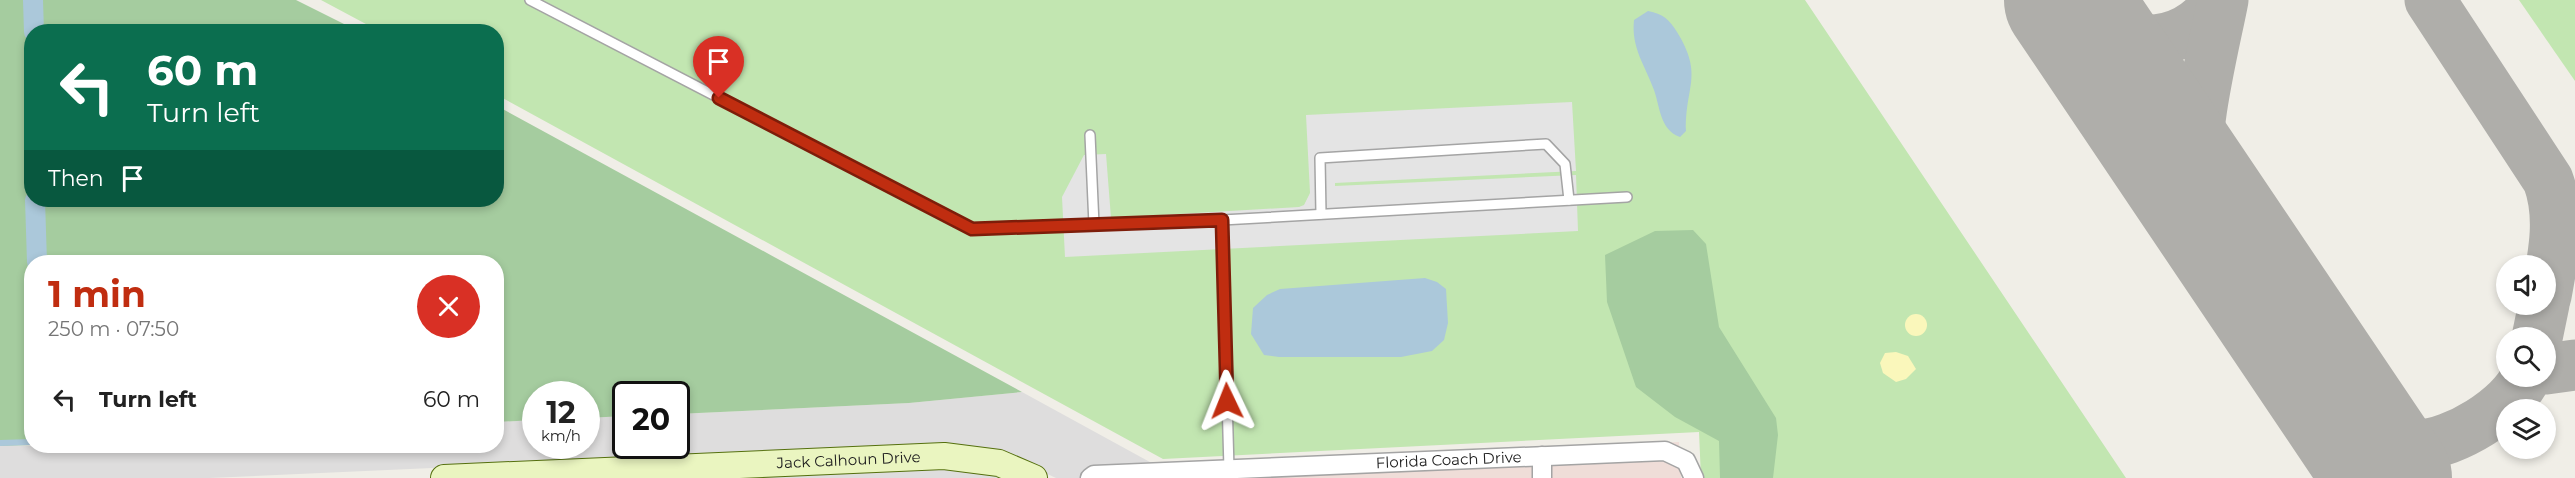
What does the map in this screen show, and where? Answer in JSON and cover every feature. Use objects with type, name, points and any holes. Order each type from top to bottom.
[{"type":"street","name":"Florida Coach Drive","points":[[1090,478],[1094,475],[1229,469],[1287,472],[1542,456],[1665,452],[1686,461],[1694,478]]},
{"type":"street","name":"Jack Calhoun Drive","points":[[444,478],[538,476],[944,456],[999,463],[1034,478]]},
{"type":"street","points":[[1542,456],[1542,478]]},
{"type":"lane","points":[[530,0],[972,229],[1222,220],[1627,197]]},
{"type":"lane","points":[[1090,135],[1094,225]]},
{"type":"lane","points":[[1321,214],[1320,158],[1546,144],[1565,164],[1569,200]]},
{"type":"lane","points":[[1222,220],[1229,469]]},
{"type":"shaded area","points":[[1572,102],[1576,171],[1335,183],[1335,186],[1576,175],[1578,231],[1065,257],[1062,197],[1084,155],[1106,154],[1111,218],[1299,207],[1304,205],[1310,193],[1306,115]]},
{"type":"shaded area","points":[[1022,392],[1159,467],[1174,478],[1056,478],[1002,453],[944,445],[690,456],[690,413],[909,403]]},
{"type":"shaded area","points":[[600,417],[612,417],[612,459],[632,459],[209,478],[0,478],[0,446],[24,446],[24,453],[504,453],[504,422],[522,421],[522,459],[600,459]]},
{"type":"shaded area","points":[[1679,442],[1681,478],[1174,478],[1182,467]]},
{"type":"shaded area","points":[[943,467],[997,474],[1007,478],[693,478]]},
{"type":"green space","points":[[0,0],[296,0],[344,24],[24,24],[24,207],[504,207],[504,110],[1022,392],[909,403],[690,413],[690,381],[612,381],[612,417],[600,417],[600,381],[522,381],[522,421],[504,422],[504,255],[24,255],[24,445],[0,446]]},
{"type":"green space","points":[[321,0],[1805,0],[2126,478],[1701,478],[1699,432],[1163,459],[504,99],[504,24],[366,24]]},
{"type":"green space","points":[[2519,0],[2575,0],[2575,81]]},
{"type":"green space","points":[[1693,230],[1706,244],[1719,327],[1776,418],[1778,435],[1773,478],[1720,478],[1719,441],[1675,417],[1636,387],[1607,302],[1605,255],[1655,231]]},
{"type":"sand","points":[[1916,314],[1924,317],[1927,325],[1924,333],[1916,336],[1908,333],[1905,325],[1908,317]]},
{"type":"sand","points":[[1896,352],[1908,356],[1916,369],[1906,379],[1896,382],[1883,373],[1880,363],[1885,353]]},
{"type":"water","points":[[1648,11],[1662,16],[1671,24],[1690,60],[1691,81],[1686,131],[1680,137],[1673,134],[1665,124],[1637,48],[1634,20]]},
{"type":"water","points":[[1425,278],[1437,282],[1446,289],[1448,323],[1444,340],[1432,351],[1401,357],[1279,357],[1264,355],[1251,334],[1253,308],[1267,295],[1280,289]]},
{"type":"waterway","points":[[33,0],[34,24]]},
{"type":"waterway","points":[[35,207],[37,255]]},
{"type":"waterway","points":[[0,443],[24,442]]},
{"type":"taxiway","points":[[2072,0],[2087,17],[2105,29],[2124,37],[2145,40],[2166,38],[2186,31],[2204,18],[2218,0]]},
{"type":"taxiway","points":[[2223,0],[2204,97],[2197,151],[2198,173],[2202,190],[2214,213],[2264,286]]},
{"type":"taxiway","points":[[2430,0],[2548,180],[2555,209],[2553,255]]},
{"type":"taxiway","points":[[2539,327],[2542,315]]},
{"type":"taxiway","points":[[2556,368],[2575,365]]},
{"type":"taxiway","points":[[2419,445],[2448,438],[2480,422],[2508,401],[2520,387]]},
{"type":"runway","points":[[2067,0],[2389,478]]},
{"type":"route","points":[[719,98],[972,229],[1222,220],[1227,401]]}]
